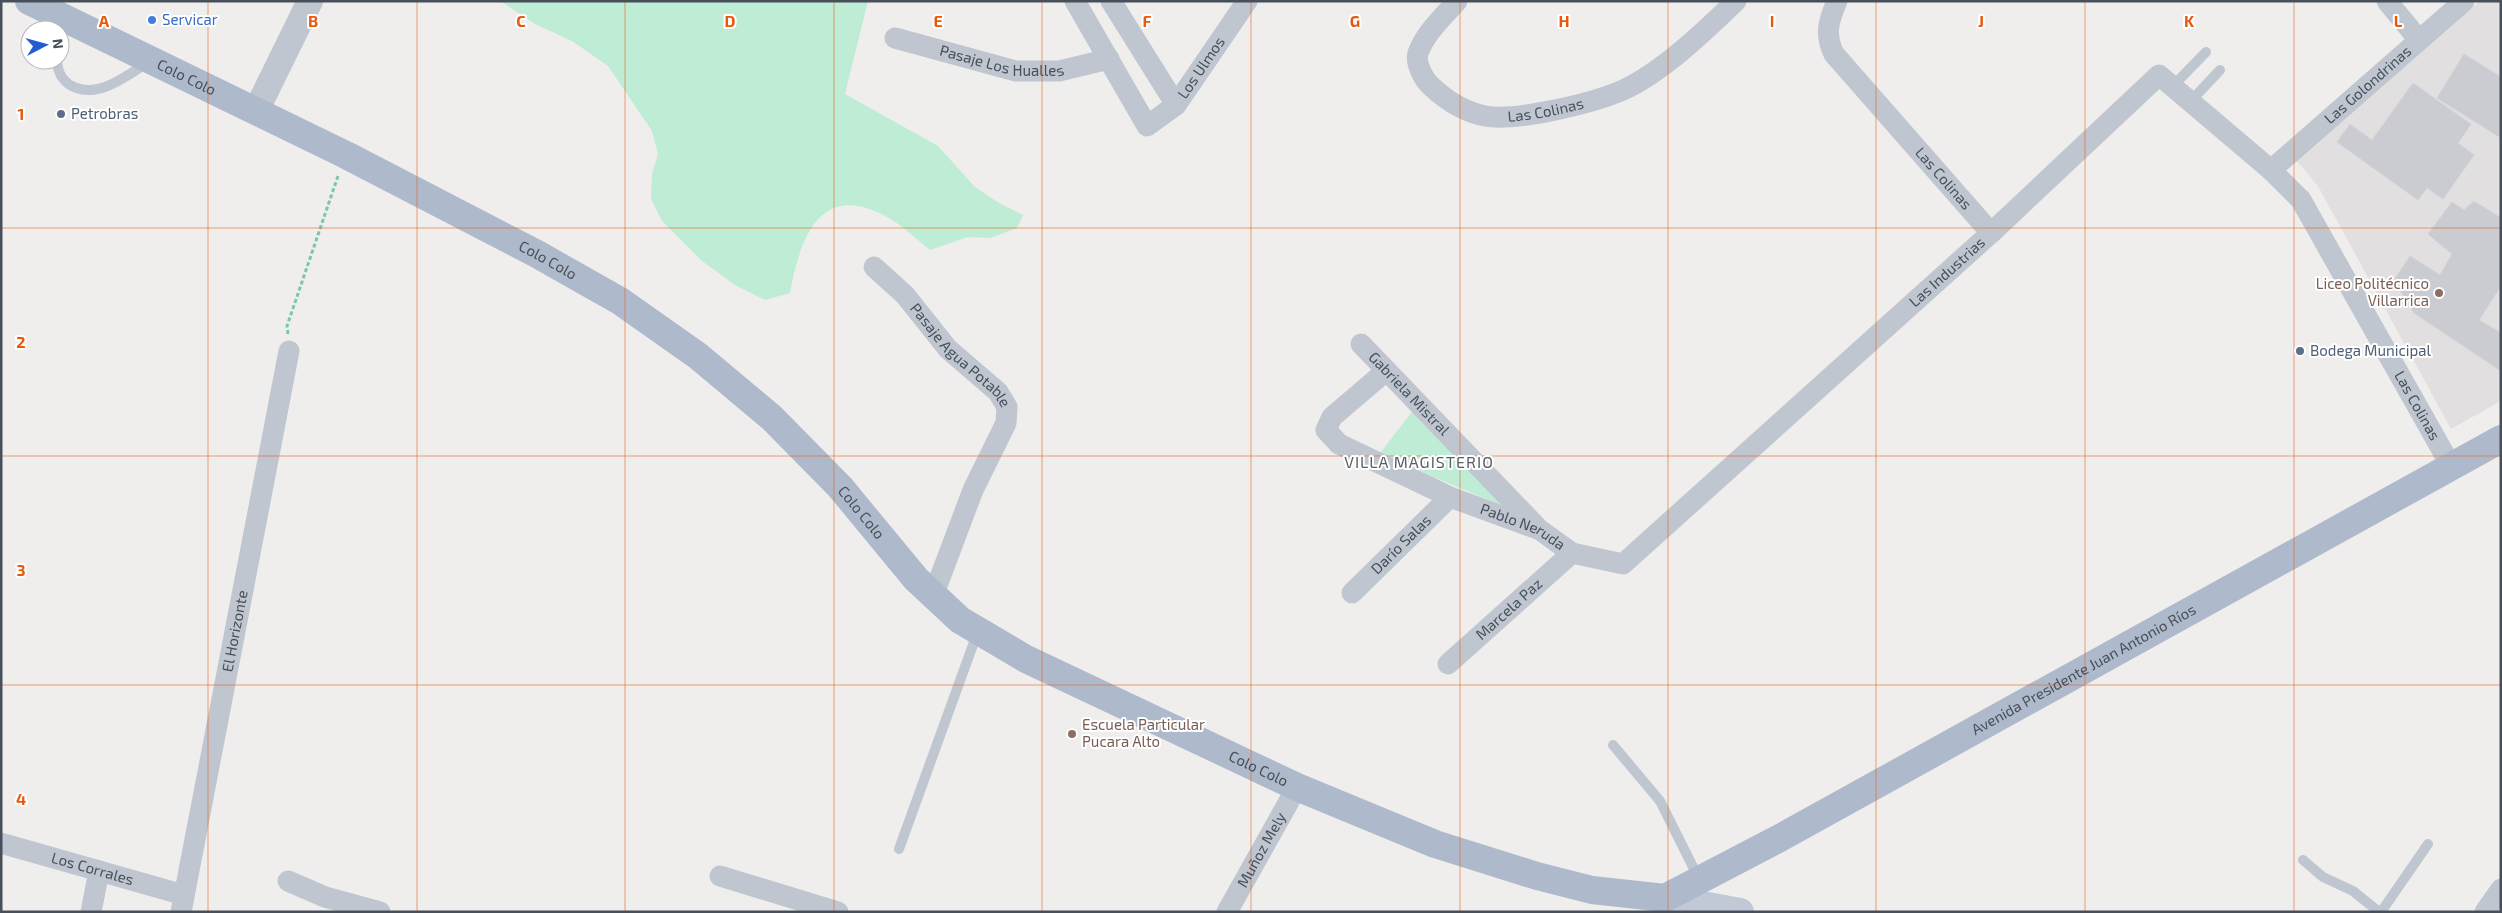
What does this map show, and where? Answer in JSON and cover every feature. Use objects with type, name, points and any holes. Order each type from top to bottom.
[{"type":"main road","name":"Colo Colo","points":[[43,12],[152,60],[249,106],[578,276],[620,301],[698,356],[750,399],[840,487],[933,596],[960,620],[1026,659],[1297,786],[1435,844],[1537,876],[1592,890],[1666,905],[1740,912]]},
{"type":"main road","name":"Avenida Presidente Juan Antonio Ríos","points":[[1666,905],[1700,880],[1795,830],[2501,438]]},
{"type":"street","points":[[249,106],[293,1]]},
{"type":"street","points":[[249,106],[310,1]]},
{"type":"street","points":[[1075,1],[1109,58]]},
{"type":"street","points":[[1110,1],[1176,105]]},
{"type":"street","name":"Los Ulmos","points":[[1109,58],[1147,126],[1176,105],[1247,1]]},
{"type":"street","name":"Las Colinas","points":[[1456,1],[1425,39],[1417,55],[1420,69],[1427,83],[1441,95],[1460,106],[1485,116],[1507,116],[1544,111],[1591,100],[1621,91],[1641,81],[1711,25],[1736,1]]},
{"type":"street","name":"Las Colinas","points":[[1837,1],[1828,30],[1828,38],[1834,54],[1991,233]]},
{"type":"street","points":[[2387,1],[2419,40]]},
{"type":"street","name":"Las Golondrinas","points":[[2271,170],[2464,1]]},
{"type":"street","name":"Pasaje Los Hualles","points":[[895,38],[1016,71],[1058,71],[1109,58]]},
{"type":"street","name":"Las Industrias","points":[[1623,564],[1991,233],[2159,76],[2271,170]]},
{"type":"street","name":"Las Colinas","points":[[2271,170],[2302,200],[2451,466]]},
{"type":"street","name":"Pasaje Agua Potable","points":[[874,267],[905,295],[948,349],[998,392],[1007,407],[1006,423],[973,490],[933,596]]},
{"type":"street","name":"Gabriela Mistral","points":[[1361,344],[1540,530]]},
{"type":"street","name":"El Horizonte","points":[[183,903],[289,351]]},
{"type":"street","name":"Pablo Neruda","points":[[1386,371],[1332,417],[1326,430],[1339,444],[1450,496],[1540,530],[1572,554],[1623,564]]},
{"type":"street","name":"Darío Salas","points":[[1352,593],[1450,496]]},
{"type":"street","name":"Marcela Paz","points":[[1448,664],[1572,554]]},
{"type":"street","name":"Muñoz Mely","points":[[1227,912],[1297,786]]},
{"type":"street","name":"Los Corrales","points":[[1,843],[99,871],[183,903]]},
{"type":"street","points":[[91,912],[99,871]]},
{"type":"street","points":[[720,876],[838,912]]},
{"type":"street","points":[[288,881],[323,904],[380,912]]},
{"type":"street","points":[[2485,912],[2501,889]]},
{"type":"lane","points":[[2172,87],[2206,52]]},
{"type":"lane","points":[[60,70],[63,82],[71,87],[89,90],[111,85],[152,60]]},
{"type":"lane","points":[[2190,102],[2220,70]]},
{"type":"lane","points":[[898,849],[978,631]]},
{"type":"lane","points":[[1613,745],[1660,801],[1700,880]]},
{"type":"lane","points":[[2303,860],[2323,877],[2353,891],[2380,912],[2428,844]]},
{"type":"path","points":[[289,351],[287,326],[346,155]]},
{"type":"shaded area","name":"Liceo Politécnico Villarrica","points":[[2480,1],[2501,1],[2501,401],[2451,429],[2318,186],[2292,155]]},
{"type":"green space","points":[[500,1],[868,1],[845,94],[938,146],[975,187],[999,203],[1023,215],[1017,228],[990,238],[968,237],[930,250],[893,220],[864,207],[845,206],[830,210],[817,221],[807,235],[794,272],[790,293],[765,300],[735,285],[702,261],[662,221],[651,199],[652,174],[658,154],[652,131],[608,66],[572,41],[535,24]]},
{"type":"green space","points":[[1414,409],[1504,506],[1433,477],[1381,452]]},
{"type":"building","points":[[2464,54],[2501,77],[2501,138],[2437,98]]},
{"type":"building","points":[[2413,83],[2471,124],[2458,143],[2474,155],[2443,199],[2427,188],[2418,200],[2337,142],[2350,124],[2372,140]]},
{"type":"building","points":[[2474,201],[2501,218],[2501,286],[2479,320],[2501,333],[2501,371],[2414,313],[2394,280],[2410,256],[2440,275],[2452,254],[2428,234],[2452,202],[2464,210]]},
{"type":"place","name":"Servicar","points":[[152,20]]},
{"type":"place","name":"Petrobras","points":[[61,114]]},
{"type":"place","name":"Liceo Politécnico Villarrica","points":[[2439,293]]},
{"type":"place","name":"Bodega Municipal","points":[[2300,351]]},
{"type":"place","name":"Escuela Particular Pucara Alto","points":[[1072,734]]},
{"type":"district","name":"VILLA MAGISTERIO","points":[[1419,462]]}]
